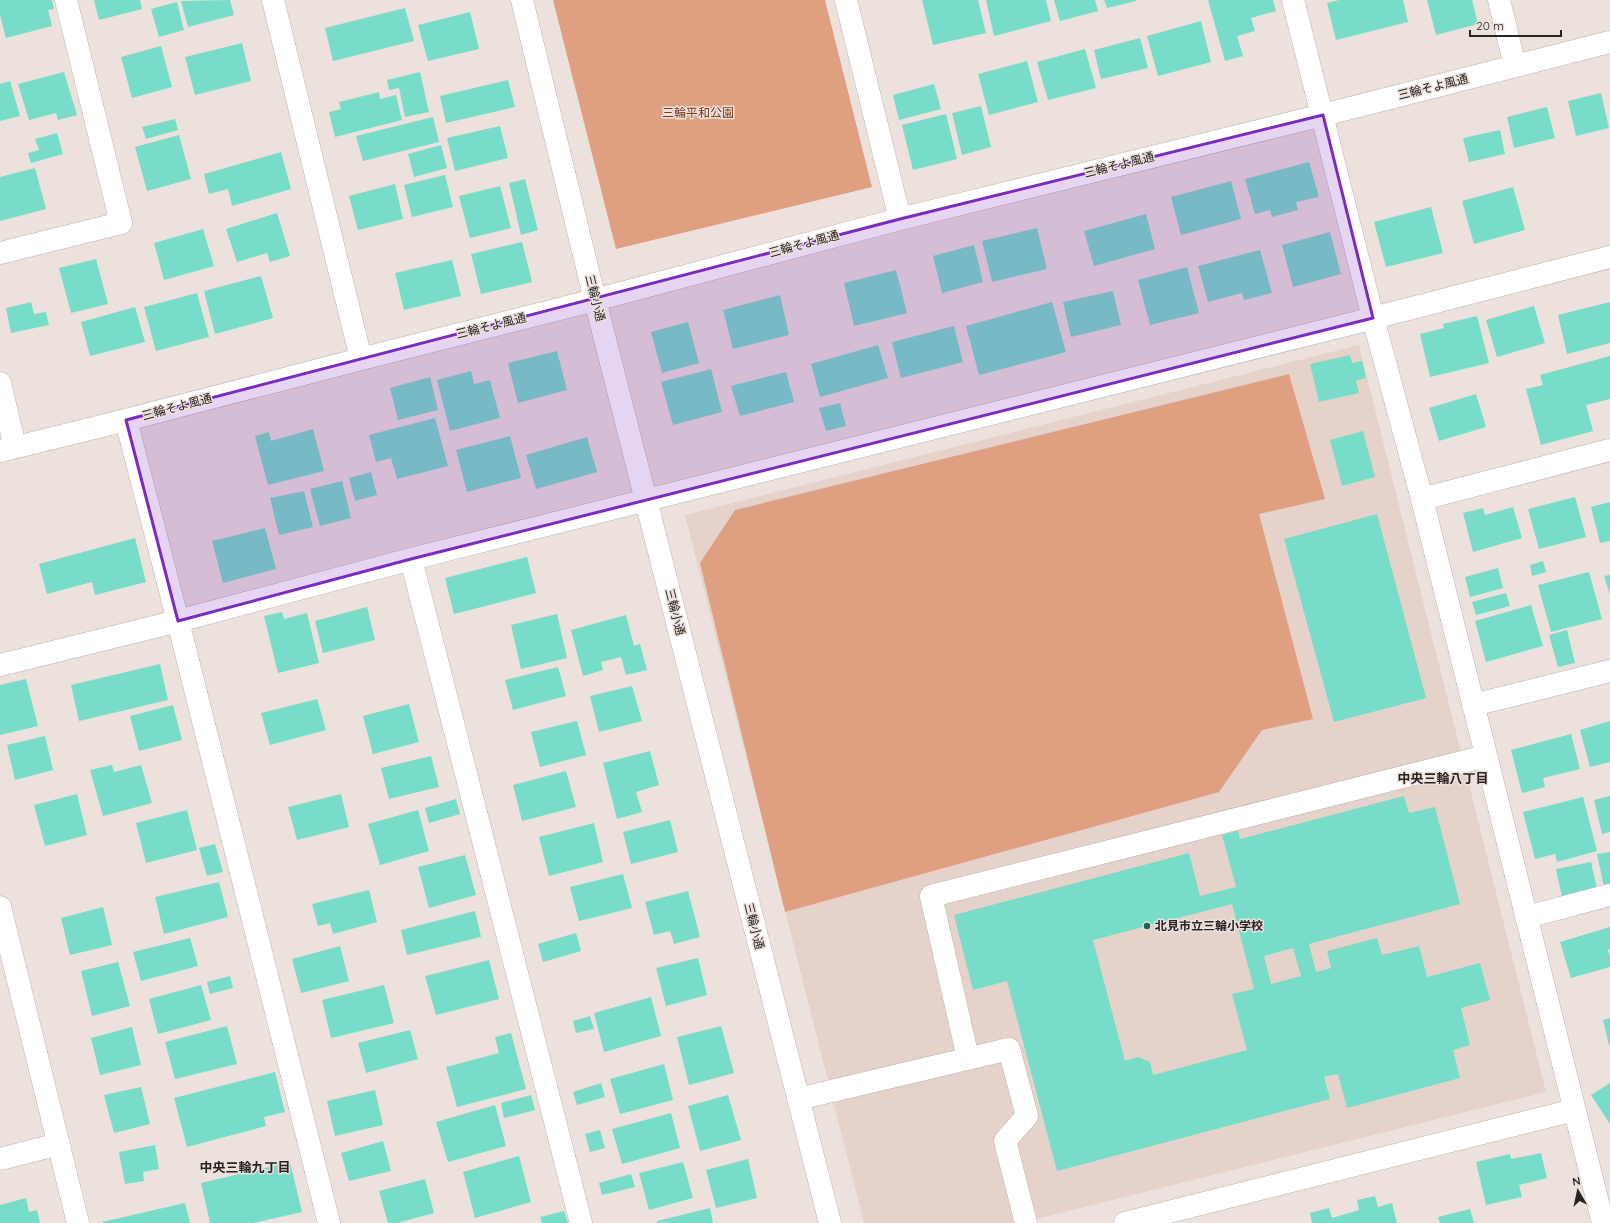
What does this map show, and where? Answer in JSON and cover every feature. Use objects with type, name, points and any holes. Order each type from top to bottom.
[{"type":"street","points":[[0,253],[121,222],[66,0]]},
{"type":"street","points":[[273,0],[361,359]]},
{"type":"street","name":"三輪小通","points":[[522,0],[595,300],[830,1223]]},
{"type":"street","points":[[846,0],[900,219]]},
{"type":"street","points":[[1293,0],[1373,318],[1422,499],[1603,1223]]},
{"type":"street","points":[[1499,0],[1515,66]]},
{"type":"street","name":"三輪そよ風通","points":[[8,449],[595,300],[900,219],[1323,115],[1610,42]]},
{"type":"street","points":[[0,665],[178,621],[411,559],[1373,318],[1610,257]]},
{"type":"street","points":[[0,383],[8,449]]},
{"type":"street","points":[[126,420],[329,1223]]},
{"type":"street","points":[[1422,499],[1610,450]]},
{"type":"street","points":[[411,559],[581,1223]]},
{"type":"street","points":[[1474,705],[1610,671]]},
{"type":"street","points":[[968,1058],[931,896],[1486,756]]},
{"type":"street","points":[[1526,917],[1610,895]]},
{"type":"street","points":[[0,907],[78,1223]]},
{"type":"street","points":[[798,1099],[1010,1049],[1027,1116],[1005,1141],[1026,1223]]},
{"type":"street","points":[[1125,1223],[1574,1110]]},
{"type":"street","points":[[0,1159],[59,1144]]},
{"type":"highlighted area","points":[[1323,115],[1373,318],[411,559],[178,621],[126,420],[900,219]]},
{"type":"shaded area","name":"北見市立三輪小学校","points":[[1359,345],[1546,1092],[1020,1223],[864,1223],[685,515]]},
{"type":"green space","name":"三輪平和公園","points":[[553,0],[825,0],[872,187],[616,249]]},
{"type":"green space","points":[[1289,374],[1325,499],[1259,514],[1313,719],[1262,730],[1219,792],[785,912],[700,563],[735,510]]},
{"type":"building","points":[[0,0],[52,0],[54,9],[48,10],[52,26],[6,38],[0,15]]},
{"type":"building","points":[[94,0],[140,0],[142,9],[99,20]]},
{"type":"building","points":[[230,0],[234,15],[188,27],[181,1]]},
{"type":"building","points":[[922,0],[978,0],[986,33],[933,45]]},
{"type":"building","points":[[986,0],[1046,0],[1051,21],[994,36]]},
{"type":"building","points":[[1054,0],[1095,0],[1098,11],[1060,21]]},
{"type":"building","points":[[1104,0],[1136,0],[1136,1],[1107,8]]},
{"type":"building","points":[[1208,0],[1273,0],[1276,11],[1251,18],[1255,31],[1237,36],[1243,56],[1225,61]]},
{"type":"building","points":[[1339,0],[1403,0],[1408,22],[1336,40],[1327,3]]},
{"type":"building","points":[[1427,0],[1472,0],[1478,24],[1436,35]]},
{"type":"building","points":[[177,2],[184,30],[159,37],[151,9]]},
{"type":"building","points":[[405,8],[414,41],[333,61],[325,28]]},
{"type":"building","points":[[470,12],[479,49],[428,61],[418,25]]},
{"type":"building","points":[[1201,21],[1211,62],[1158,76],[1147,36]]},
{"type":"building","points":[[1140,38],[1148,68],[1101,79],[1094,50]]},
{"type":"building","points":[[242,43],[251,81],[195,95],[185,57]]},
{"type":"building","points":[[161,46],[172,87],[132,98],[121,57]]},
{"type":"building","points":[[1085,49],[1096,88],[1048,100],[1037,62]]},
{"type":"building","points":[[1027,61],[1038,102],[989,115],[978,74]]},
{"type":"building","points":[[64,72],[77,115],[58,120],[56,113],[29,120],[18,84]]},
{"type":"building","points":[[420,72],[429,112],[405,117],[399,88],[389,90],[387,80]]},
{"type":"building","points":[[508,80],[515,107],[446,123],[440,96]]},
{"type":"building","points":[[10,81],[20,116],[0,121],[0,84]]},
{"type":"building","points":[[934,84],[941,109],[899,120],[893,95]]},
{"type":"building","points":[[379,92],[380,99],[396,95],[402,120],[335,137],[329,112],[341,109],[339,102]]},
{"type":"building","points":[[1601,93],[1609,128],[1576,136],[1568,101]]},
{"type":"building","points":[[981,106],[991,147],[962,155],[952,113]]},
{"type":"building","points":[[1547,107],[1555,138],[1514,148],[1507,117]]},
{"type":"building","points":[[946,114],[957,159],[913,170],[902,125]]},
{"type":"building","points":[[433,117],[439,142],[363,161],[356,136]]},
{"type":"building","points":[[175,119],[178,130],[146,139],[142,127]]},
{"type":"building","points":[[500,126],[508,158],[455,171],[447,138]]},
{"type":"building","points":[[1500,130],[1505,154],[1469,162],[1463,138]]},
{"type":"building","points":[[57,133],[63,154],[31,163],[28,153],[39,150],[35,139]]},
{"type":"building","points":[[179,135],[191,179],[147,191],[135,147]]},
{"type":"building","points":[[441,145],[447,168],[414,177],[408,154]]},
{"type":"building","points":[[281,152],[291,189],[232,206],[228,189],[209,194],[204,174]]},
{"type":"building","points":[[1309,162],[1319,197],[1296,202],[1298,210],[1272,217],[1270,210],[1255,214],[1245,179]]},
{"type":"building","points":[[35,168],[46,209],[0,221],[0,177]]},
{"type":"building","points":[[445,175],[453,207],[412,217],[404,185]]},
{"type":"building","points":[[525,179],[538,230],[521,235],[509,183]]},
{"type":"building","points":[[1231,181],[1241,219],[1181,235],[1171,197]]},
{"type":"building","points":[[395,184],[403,219],[358,230],[349,196]]},
{"type":"building","points":[[500,186],[511,228],[470,238],[459,196]]},
{"type":"building","points":[[1513,187],[1525,230],[1474,244],[1462,201]]},
{"type":"building","points":[[1431,207],[1443,253],[1386,267],[1374,222]]},
{"type":"building","points":[[277,213],[290,256],[270,262],[267,253],[237,262],[226,229]]},
{"type":"building","points":[[1146,214],[1155,249],[1094,266],[1084,231]]},
{"type":"building","points":[[1037,228],[1047,269],[992,282],[982,241]]},
{"type":"building","points":[[203,229],[214,266],[164,280],[154,243]]},
{"type":"building","points":[[1330,232],[1341,274],[1293,287],[1282,245]]},
{"type":"building","points":[[522,242],[532,282],[481,294],[471,254]]},
{"type":"building","points":[[974,245],[983,282],[942,293],[933,256]]},
{"type":"building","points":[[1260,250],[1272,293],[1244,300],[1242,293],[1208,302],[1198,266]]},
{"type":"building","points":[[96,259],[108,304],[71,313],[59,268]]},
{"type":"building","points":[[452,260],[461,296],[404,310],[395,273]]},
{"type":"building","points":[[1187,267],[1199,313],[1150,325],[1138,280]]},
{"type":"building","points":[[896,270],[907,313],[854,326],[844,283]]},
{"type":"building","points":[[261,276],[273,318],[215,334],[204,291]]},
{"type":"building","points":[[1113,291],[1121,325],[1071,337],[1063,302]]},
{"type":"building","points":[[197,293],[209,337],[156,351],[144,307]]},
{"type":"building","points":[[780,295],[789,335],[733,349],[723,310]]},
{"type":"building","points":[[31,302],[34,314],[46,312],[49,325],[11,333],[6,308]]},
{"type":"building","points":[[1052,302],[1066,352],[979,375],[966,326]]},
{"type":"building","points":[[1610,302],[1610,343],[1567,354],[1558,315]]},
{"type":"building","points":[[1534,306],[1545,343],[1497,357],[1486,320]]},
{"type":"building","points":[[135,307],[145,342],[90,356],[81,322]]},
{"type":"building","points":[[1477,316],[1489,363],[1430,377],[1420,334],[1444,328],[1443,324]]},
{"type":"building","points":[[688,322],[699,363],[662,373],[651,332]]},
{"type":"building","points":[[954,326],[963,362],[901,378],[892,342]]},
{"type":"building","points":[[878,345],[888,378],[820,397],[811,364]]},
{"type":"building","points":[[557,351],[567,390],[518,403],[508,363]]},
{"type":"building","points":[[1350,355],[1352,363],[1362,361],[1366,378],[1356,381],[1359,393],[1319,402],[1310,364]]},
{"type":"building","points":[[1610,356],[1610,399],[1586,405],[1593,431],[1541,445],[1526,389],[1543,385],[1540,375]]},
{"type":"building","points":[[711,369],[722,412],[673,425],[661,382]]},
{"type":"building","points":[[471,371],[474,384],[490,380],[500,418],[450,431],[437,380]]},
{"type":"building","points":[[786,372],[794,402],[740,416],[731,386]]},
{"type":"building","points":[[430,377],[438,410],[398,420],[390,388]]},
{"type":"building","points":[[1476,394],[1486,427],[1439,441],[1429,408]]},
{"type":"building","points":[[840,403],[846,426],[826,431],[819,408]]},
{"type":"building","points":[[435,418],[448,466],[397,479],[391,458],[376,462],[369,435]]},
{"type":"building","points":[[313,429],[324,471],[268,485],[255,436],[269,432],[271,441]]},
{"type":"building","points":[[1363,431],[1375,477],[1342,486],[1330,440]]},
{"type":"building","points":[[510,436],[521,478],[467,492],[456,450]]},
{"type":"building","points":[[587,437],[597,472],[536,489],[526,455]]},
{"type":"building","points":[[371,472],[377,495],[355,501],[349,478]]},
{"type":"building","points":[[342,481],[351,518],[320,526],[310,489]]},
{"type":"building","points":[[304,491],[313,527],[279,535],[270,498]]},
{"type":"building","points":[[1575,497],[1586,537],[1539,549],[1528,509]]},
{"type":"building","points":[[1610,502],[1610,541],[1600,543],[1591,507]]},
{"type":"building","points":[[1513,507],[1522,538],[1473,552],[1463,513],[1483,508],[1485,515]]},
{"type":"building","points":[[1377,514],[1426,698],[1334,722],[1284,539]]},
{"type":"building","points":[[265,528],[276,569],[223,583],[212,541]]},
{"type":"building","points":[[135,538],[146,582],[95,595],[92,582],[47,594],[39,564]]},
{"type":"building","points":[[527,557],[536,593],[454,614],[445,578]]},
{"type":"building","points":[[1543,561],[1546,572],[1532,576],[1530,565]]},
{"type":"building","points":[[1498,568],[1503,588],[1470,597],[1465,577]]},
{"type":"building","points":[[1589,572],[1602,619],[1551,632],[1538,585]]},
{"type":"building","points":[[1610,575],[1610,595],[1604,576]]},
{"type":"building","points":[[1506,593],[1510,606],[1476,615],[1472,602]]},
{"type":"building","points":[[1531,605],[1543,646],[1486,662],[1475,621]]},
{"type":"building","points":[[367,607],[375,640],[323,653],[315,621]]},
{"type":"building","points":[[282,612],[284,619],[307,613],[319,663],[278,673],[264,616]]},
{"type":"building","points":[[557,614],[567,658],[521,669],[511,625]]},
{"type":"building","points":[[626,615],[634,646],[640,644],[647,670],[626,675],[621,657],[601,662],[603,670],[583,676],[571,630]]},
{"type":"building","points":[[1567,630],[1575,663],[1558,667],[1549,635]]},
{"type":"building","points":[[160,664],[168,700],[79,721],[71,685]]},
{"type":"building","points":[[558,667],[566,696],[513,710],[505,680]]},
{"type":"building","points":[[26,679],[38,726],[0,735],[0,685]]},
{"type":"building","points":[[632,686],[642,721],[599,732],[590,696]]},
{"type":"building","points":[[317,699],[326,730],[270,745],[261,713]]},
{"type":"building","points":[[409,704],[419,742],[373,754],[363,716]]},
{"type":"building","points":[[173,705],[182,740],[139,751],[130,716]]},
{"type":"building","points":[[577,721],[586,755],[540,767],[531,732]]},
{"type":"building","points":[[1610,721],[1610,762],[1590,767],[1580,730]]},
{"type":"building","points":[[1571,734],[1580,769],[1543,778],[1545,787],[1522,793],[1511,750]]},
{"type":"building","points":[[45,736],[53,770],[15,780],[7,745]]},
{"type":"building","points":[[650,751],[659,785],[636,792],[642,812],[617,819],[603,763]]},
{"type":"building","points":[[431,756],[439,787],[389,799],[381,768]]},
{"type":"building","points":[[112,765],[114,772],[141,765],[152,803],[103,816],[90,770]]},
{"type":"building","points":[[566,771],[576,807],[522,821],[513,785]]},
{"type":"building","points":[[77,794],[87,835],[45,846],[34,805]]},
{"type":"building","points":[[341,794],[349,827],[297,840],[288,807]]},
{"type":"building","points":[[1404,796],[1409,813],[1435,807],[1460,904],[1309,944],[1316,972],[1331,968],[1327,951],[1377,938],[1382,955],[1419,946],[1427,977],[1480,963],[1490,1000],[1461,1008],[1470,1045],[1453,1050],[1460,1078],[1347,1108],[1338,1074],[1324,1077],[1330,1099],[1057,1171],[1007,981],[973,990],[954,915],[1189,853],[1200,896],[1236,887],[1222,835],[1238,831],[1240,839]],"holes":[[[1232,904],[1254,989],[1232,994],[1247,1050],[1153,1075],[1150,1062],[1138,1057],[1125,1061],[1093,940]],[[1293,948],[1301,976],[1271,984],[1264,956]]]},
{"type":"building","points":[[1610,796],[1610,832],[1602,834],[1594,800]]},
{"type":"building","points":[[1583,797],[1597,851],[1557,862],[1555,854],[1535,859],[1523,812]]},
{"type":"building","points":[[456,799],[460,814],[429,823],[425,808]]},
{"type":"building","points":[[187,810],[197,850],[146,863],[136,823]]},
{"type":"building","points":[[418,810],[429,851],[380,865],[368,824]]},
{"type":"building","points":[[670,820],[678,852],[631,864],[623,832]]},
{"type":"building","points":[[594,823],[603,862],[549,876],[539,837]]},
{"type":"building","points":[[215,844],[223,872],[207,876],[199,848]]},
{"type":"building","points":[[1610,852],[1610,886],[1604,887],[1597,854]]},
{"type":"building","points":[[465,855],[476,895],[429,908],[418,867]]},
{"type":"building","points":[[1591,862],[1597,889],[1562,897],[1556,869]]},
{"type":"building","points":[[623,874],[632,908],[579,921],[570,887]]},
{"type":"building","points":[[219,882],[228,917],[164,934],[155,897]]},
{"type":"building","points":[[369,890],[377,922],[333,934],[330,923],[318,926],[312,904]]},
{"type":"building","points":[[688,891],[700,937],[674,944],[670,931],[654,935],[645,902]]},
{"type":"building","points":[[103,907],[112,945],[70,955],[61,918]]},
{"type":"building","points":[[475,911],[481,937],[407,955],[401,930]]},
{"type":"building","points":[[1610,927],[1610,949],[1608,949],[1610,967],[1571,978],[1560,942]]},
{"type":"building","points":[[576,933],[581,951],[543,962],[538,944]]},
{"type":"building","points":[[190,938],[198,966],[141,981],[133,952]]},
{"type":"building","points":[[340,946],[349,981],[301,993],[292,959]]},
{"type":"building","points":[[698,958],[707,995],[666,1006],[656,968]]},
{"type":"building","points":[[489,960],[499,999],[436,1015],[425,976]]},
{"type":"building","points":[[118,962],[130,1006],[92,1016],[81,971]]},
{"type":"building","points":[[230,976],[233,988],[210,994],[207,982]]},
{"type":"building","points":[[201,985],[211,1020],[158,1034],[149,999]]},
{"type":"building","points":[[384,985],[394,1023],[331,1038],[322,1000]]},
{"type":"building","points":[[651,997],[661,1036],[604,1052],[594,1013]]},
{"type":"building","points":[[590,1016],[594,1029],[576,1033],[573,1021]]},
{"type":"building","points":[[1610,1018],[1610,1045],[1609,1045],[1603,1020]]},
{"type":"building","points":[[227,1026],[237,1064],[175,1079],[165,1042]]},
{"type":"building","points":[[721,1026],[734,1073],[689,1085],[677,1037]]},
{"type":"building","points":[[132,1027],[141,1065],[100,1075],[91,1038]]},
{"type":"building","points":[[410,1030],[418,1059],[366,1073],[358,1043]]},
{"type":"building","points":[[511,1033],[526,1089],[457,1107],[446,1067],[499,1053],[495,1037]]},
{"type":"building","points":[[664,1064],[673,1100],[620,1114],[610,1079]]},
{"type":"building","points":[[275,1072],[285,1112],[264,1117],[266,1126],[187,1147],[174,1098]]},
{"type":"building","points":[[601,1083],[605,1097],[577,1105],[573,1092]]},
{"type":"building","points":[[1610,1083],[1610,1124],[1591,1095]]},
{"type":"building","points":[[141,1087],[150,1124],[114,1133],[104,1095]]},
{"type":"building","points":[[375,1090],[383,1125],[335,1136],[327,1101]]},
{"type":"building","points":[[531,1095],[535,1110],[504,1118],[501,1103]]},
{"type":"building","points":[[728,1095],[741,1140],[700,1151],[688,1106]]},
{"type":"building","points":[[495,1105],[506,1146],[448,1162],[436,1122]]},
{"type":"building","points":[[671,1113],[680,1148],[622,1164],[612,1129]]},
{"type":"building","points":[[600,1130],[605,1148],[590,1152],[585,1134]]},
{"type":"building","points":[[383,1141],[391,1171],[349,1181],[341,1153]]},
{"type":"building","points":[[155,1145],[159,1169],[143,1172],[144,1181],[125,1184],[119,1152]]},
{"type":"building","points":[[1541,1153],[1547,1178],[1519,1185],[1522,1197],[1486,1205],[1476,1162],[1510,1154],[1511,1159]]},
{"type":"building","points":[[519,1156],[531,1202],[475,1218],[463,1172]]},
{"type":"building","points":[[748,1159],[757,1198],[716,1208],[706,1170]]},
{"type":"building","points":[[290,1162],[302,1212],[253,1223],[210,1223],[201,1183]]},
{"type":"building","points":[[683,1162],[693,1198],[649,1210],[639,1173]]},
{"type":"building","points":[[631,1174],[635,1187],[602,1195],[599,1183]]},
{"type":"building","points":[[425,1179],[434,1213],[397,1223],[388,1223],[379,1191]]},
{"type":"building","points":[[1375,1196],[1378,1207],[1392,1203],[1397,1223],[1312,1223],[1310,1213],[1329,1208],[1332,1218],[1359,1210],[1357,1200]]},
{"type":"building","points":[[26,1198],[29,1212],[37,1210],[40,1223],[0,1223],[0,1205]]},
{"type":"building","points":[[185,1203],[190,1223],[102,1222]]},
{"type":"building","points":[[710,1208],[713,1223],[658,1223],[657,1221]]},
{"type":"building","points":[[1470,1209],[1474,1223],[1440,1223],[1438,1217]]},
{"type":"building","points":[[564,1211],[568,1223],[542,1223],[540,1217]]},
{"type":"place","name":"北見市立三輪小学校","points":[[1147,926]]},
{"type":"district","name":"中央三輪八丁目","points":[[1443,778]]},
{"type":"district","name":"中央三輪九丁目","points":[[245,1167]]}]
